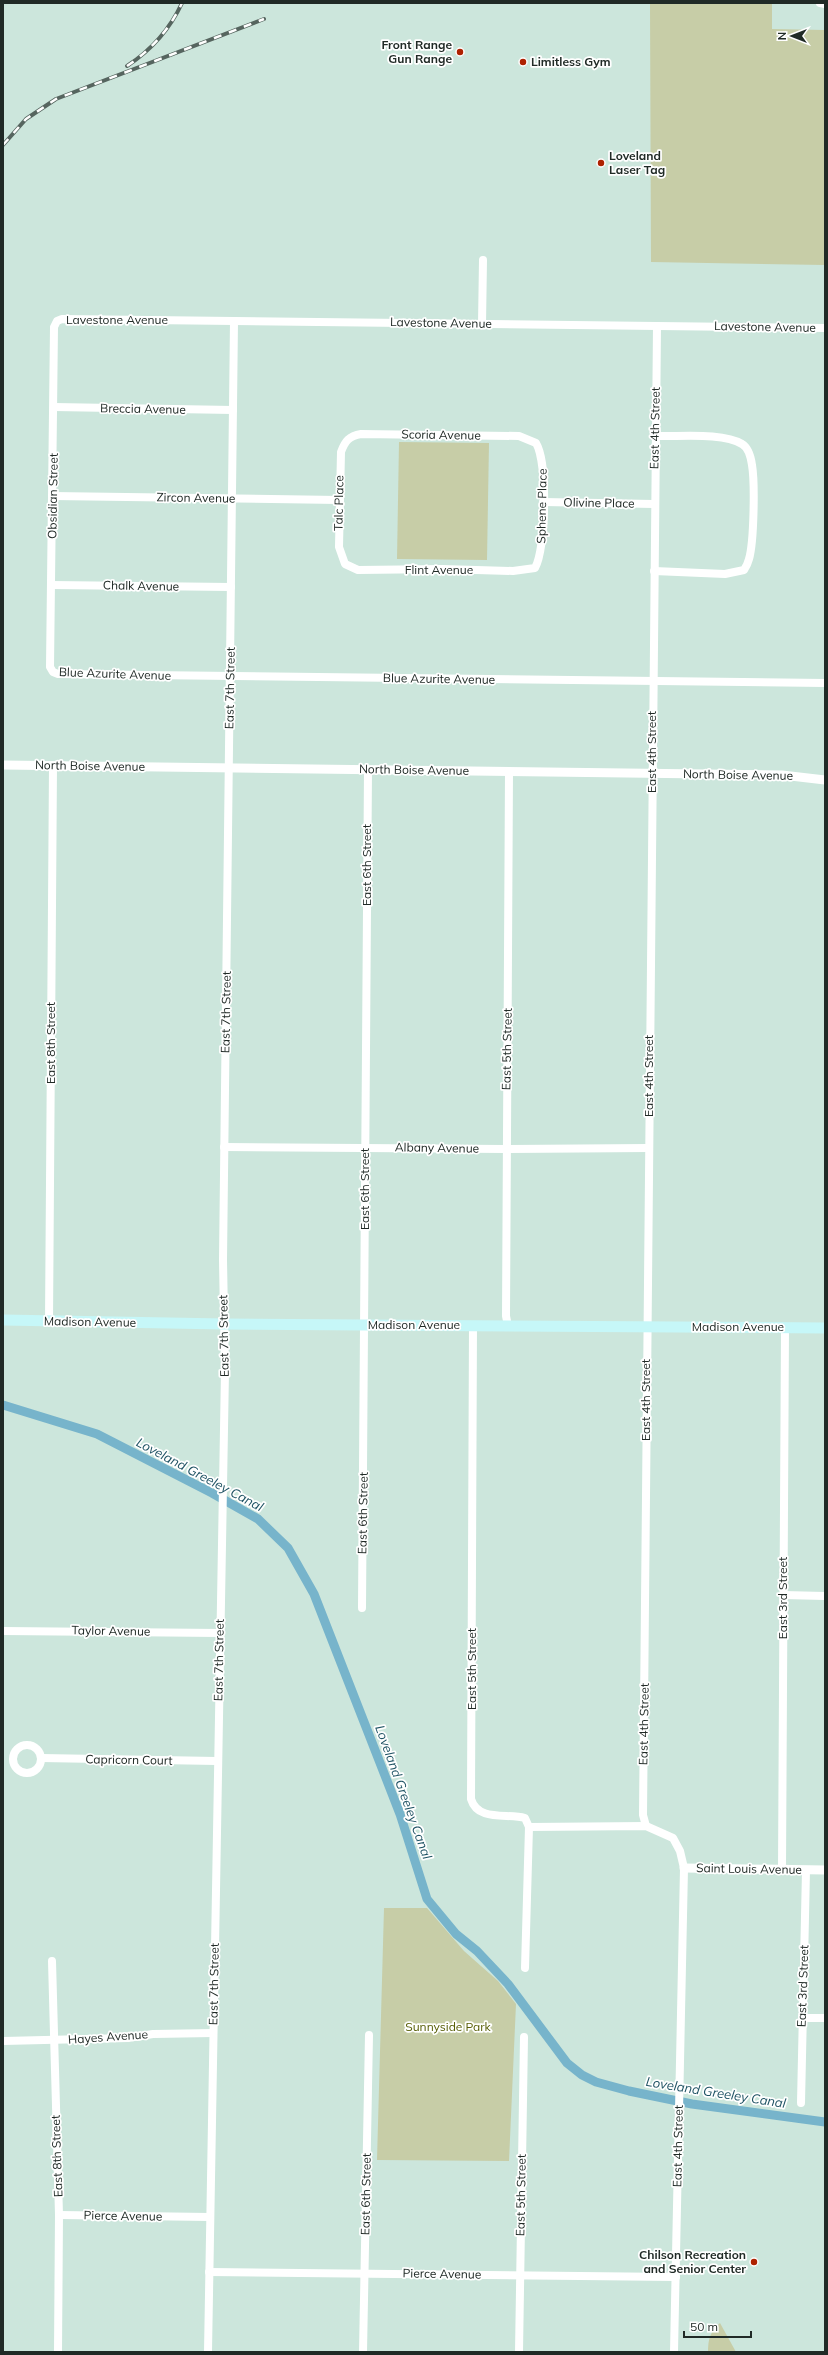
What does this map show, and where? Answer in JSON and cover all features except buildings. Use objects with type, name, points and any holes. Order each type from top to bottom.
[{"type":"main road","name":"Madison Avenue","points":[[3,1320],[224,1324],[825,1328]]},
{"type":"street","points":[[820,3],[825,4]]},
{"type":"street","points":[[482,260],[482,324]]},
{"type":"street","name":"Lavestone Avenue","points":[[57,321],[62,319],[825,328]]},
{"type":"street","name":"Obsidian Street","points":[[53,672],[50,667],[54,327],[57,321]]},
{"type":"street","name":"East 7th Street","points":[[208,2352],[222,1514],[224,1147],[234,321]]},
{"type":"street","name":"East 4th Street","points":[[646,1826],[643,1819],[643,1808],[656,326]]},
{"type":"street","name":"Breccia Avenue","points":[[54,407],[233,410]]},
{"type":"street","name":"Scoria Avenue","points":[[345,441],[353,436],[361,434],[443,434],[519,436],[536,443]]},
{"type":"street","points":[[654,571],[725,574],[744,570],[751,550],[752,498],[752,466],[750,455],[745,445],[736,440],[723,438],[655,436]]},
{"type":"street","name":"Talc Place","points":[[344,564],[339,547],[339,500],[340,452],[345,441]]},
{"type":"street","name":"Sphene Place","points":[[535,568],[540,559],[542,548],[543,502],[543,460],[536,443]]},
{"type":"street","name":"Zircon Avenue","points":[[52,496],[339,500]]},
{"type":"street","name":"Olivine Place","points":[[543,502],[654,504]]},
{"type":"street","name":"Flint Avenue","points":[[344,564],[358,570],[513,571],[535,568]]},
{"type":"street","name":"Chalk Avenue","points":[[51,585],[231,587]]},
{"type":"street","name":"Blue Azurite Avenue","points":[[53,672],[58,674],[825,683]]},
{"type":"street","name":"North Boise Avenue","points":[[3,765],[782,775],[825,780]]},
{"type":"street","name":"East 8th Street","points":[[49,1321],[53,766]]},
{"type":"street","name":"East 6th Street","points":[[362,1608],[368,770]]},
{"type":"street","name":"East 5th Street","points":[[508,1326],[506,1316],[505,1149],[509,772]]},
{"type":"street","name":"Albany Avenue","points":[[224,1147],[505,1149],[649,1148]]},
{"type":"street","name":"East 5th Street","points":[[473,1326],[471,1799],[476,1808],[485,1814],[525,1818],[529,1826]]},
{"type":"street","name":"East 3rd Street","points":[[782,1869],[785,1327]]},
{"type":"street","points":[[784,1595],[825,1596]]},
{"type":"street","name":"Taylor Avenue","points":[[3,1631],[220,1633]]},
{"type":"street","name":"Capricorn Court","points":[[41,1758],[217,1761]]},
{"type":"street","points":[[525,1968],[529,1826]]},
{"type":"street","name":"Saint Louis Avenue","points":[[529,1826],[646,1826],[673,1838],[680,1851],[684,1868],[825,1870]]},
{"type":"street","name":"East 4th Street","points":[[674,2352],[678,2093],[684,1868]]},
{"type":"street","name":"East 3rd Street","points":[[801,2103],[806,1870]]},
{"type":"street","name":"East 8th Street","points":[[52,1961],[59,2215],[58,2352]]},
{"type":"street","points":[[802,2018],[825,2018]]},
{"type":"street","name":"Hayes Avenue","points":[[3,2040],[54,2040],[213,2033]]},
{"type":"street","name":"East 6th Street","points":[[364,2352],[369,2035]]},
{"type":"street","name":"East 5th Street","points":[[519,2352],[524,2037]]},
{"type":"street","name":"Pierce Avenue","points":[[59,2215],[210,2217]]},
{"type":"street","name":"Pierce Avenue","points":[[209,2272],[676,2277]]},
{"type":"green space","points":[[650,3],[772,3],[772,29],[825,30],[825,265],[651,262]]},
{"type":"green space","points":[[399,442],[489,443],[487,560],[397,559]]},
{"type":"green space","name":"Sunnyside Park","points":[[384,1908],[427,1908],[464,1951],[498,1981],[516,2004],[509,2161],[377,2160]]},
{"type":"green space","points":[[720,2323],[736,2352],[708,2352],[710,2336]]},
{"type":"waterway","name":"Loveland Greeley Canal","points":[[3,1405],[97,1434],[212,1493],[258,1519],[288,1548],[314,1594],[400,1814],[427,1899],[456,1934],[477,1951],[508,1984],[567,2063],[582,2075],[596,2082],[629,2091],[692,2104],[825,2122]]},
{"type":"railway","points":[[127,66],[159,39],[172,22],[182,3]]},
{"type":"railway","points":[[3,145],[26,119],[56,99],[264,19]]},
{"type":"place","name":"Front Range Gun Range","points":[[460,52]]},
{"type":"place","name":"Limitless Gym","points":[[523,62]]},
{"type":"place","name":"Loveland Laser Tag","points":[[601,163]]},
{"type":"place","name":"Chilson Recreation and Senior Center","points":[[754,2262]]}]
